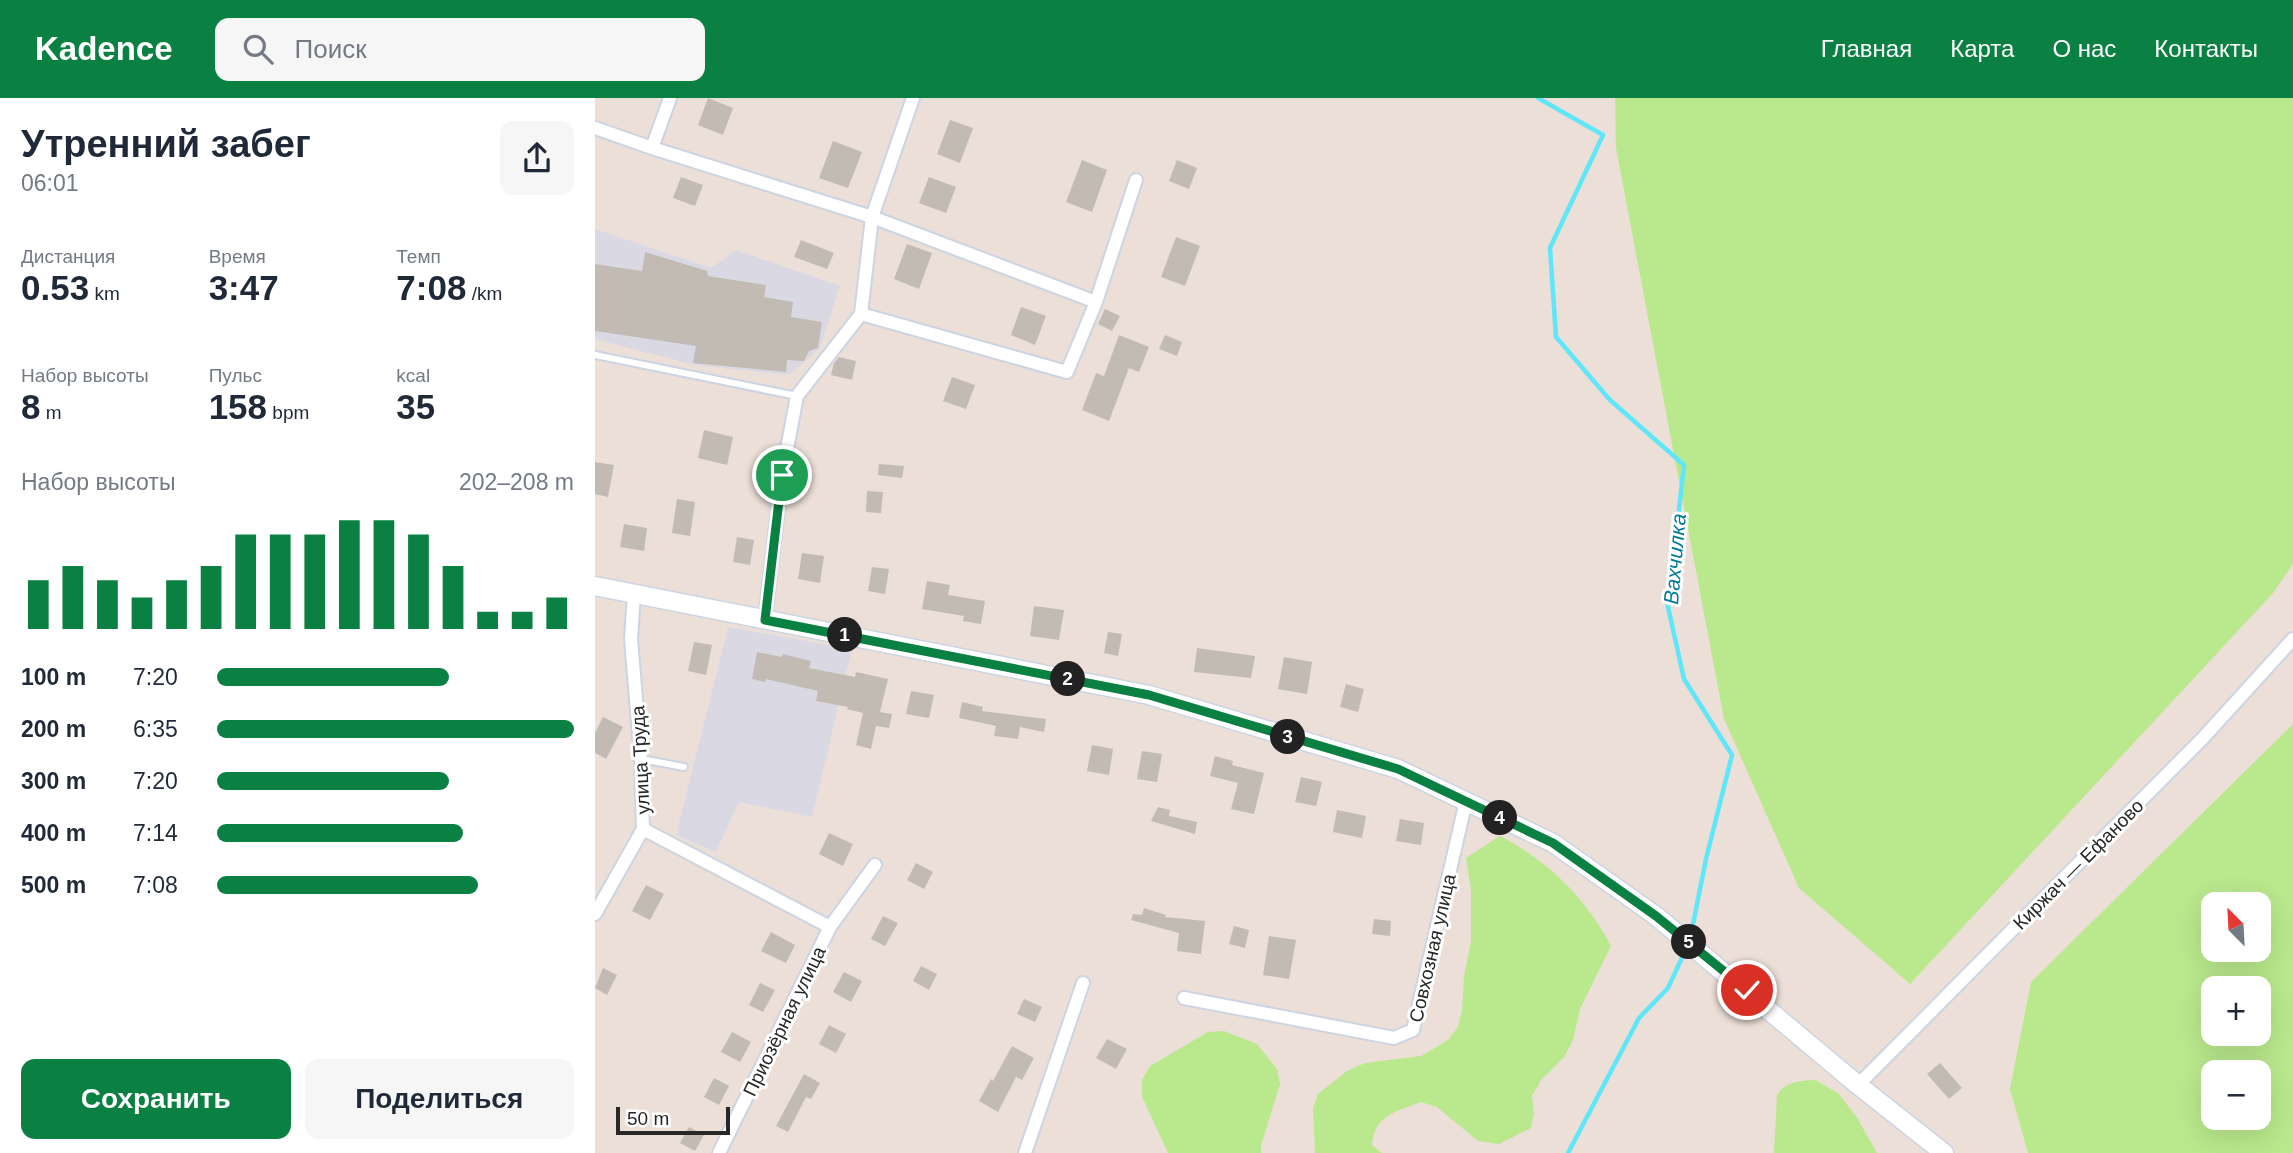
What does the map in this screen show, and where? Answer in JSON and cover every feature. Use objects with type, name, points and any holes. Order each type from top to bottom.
[{"type":"main road","points":[[595,586],[1149,695],[1398,769],[1553,843],[1656,916],[1858,1085],[1944,1153]]},
{"type":"street","points":[[652,148],[670,98]]},
{"type":"street","points":[[765,620],[782,475],[797,396],[861,314],[872,217],[913,98]]},
{"type":"street","points":[[595,128],[872,217],[1095,302]]},
{"type":"street","points":[[861,314],[1067,372],[1095,302],[1136,180]]},
{"type":"street","name":"улица Труда","points":[[595,914],[643,829],[642,759],[631,639],[634,594]]},
{"type":"street","name":"Киржач — Ефаново","points":[[1858,1085],[2203,738],[2293,639]]},
{"type":"street","name":"Совхозная улица","points":[[1184,998],[1394,1038],[1413,1030],[1466,801]]},
{"type":"street","name":"Приозёрная улица","points":[[643,829],[830,927]]},
{"type":"street","name":"Приозёрная улица","points":[[719,1153],[830,927],[876,864]]},
{"type":"street","points":[[1025,1153],[1083,983]]},
{"type":"lane","points":[[595,355],[797,396]]},
{"type":"lane","points":[[642,759],[684,768]]},
{"type":"shaded area","points":[[595,229],[711,268],[736,250],[840,286],[820,348],[789,375],[695,365],[595,339]]},
{"type":"shaded area","points":[[728,627],[852,649],[812,817],[739,802],[716,852],[676,835]]},
{"type":"green space","points":[[1615,98],[2293,98],[2293,564],[2273,593],[1910,984],[1799,888],[1724,719],[1616,148]]},
{"type":"green space","points":[[2293,724],[2293,1153],[2028,1153],[2010,1089],[2031,982]]},
{"type":"green space","points":[[1500,836],[1534,857],[1564,882],[1590,912],[1611,946],[1580,1009],[1573,1040],[1564,1057],[1541,1080],[1532,1096],[1534,1113],[1531,1128],[1499,1144],[1478,1141],[1437,1107],[1421,1102],[1395,1112],[1377,1127],[1372,1145],[1382,1153],[1315,1153],[1313,1108],[1318,1094],[1347,1071],[1365,1063],[1421,1056],[1448,1040],[1458,1027],[1471,941],[1471,890],[1466,858]]},
{"type":"green space","points":[[1224,1031],[1257,1044],[1277,1069],[1280,1084],[1261,1153],[1168,1153],[1142,1097],[1142,1080],[1150,1066],[1208,1032]]},
{"type":"green space","points":[[1815,1080],[1838,1093],[1856,1116],[1877,1153],[1774,1153],[1777,1095],[1789,1084]]},
{"type":"building","points":[[708,98],[733,108],[723,135],[698,125]]},
{"type":"building","points":[[950,120],[973,128],[960,163],[937,154]]},
{"type":"building","points":[[833,141],[862,152],[848,188],[819,178]]},
{"type":"building","points":[[1082,160],[1107,170],[1092,212],[1066,202]]},
{"type":"building","points":[[1177,160],[1197,168],[1189,189],[1169,181]]},
{"type":"building","points":[[681,177],[703,185],[695,206],[673,198]]},
{"type":"building","points":[[929,177],[956,187],[946,213],[919,203]]},
{"type":"building","points":[[1176,237],[1200,246],[1185,286],[1161,277]]},
{"type":"building","points":[[801,240],[834,253],[827,269],[794,257]]},
{"type":"building","points":[[907,244],[932,253],[919,289],[894,279]]},
{"type":"building","points":[[645,252],[707,271],[708,276],[766,285],[764,297],[793,302],[791,317],[822,322],[818,348],[809,351],[804,361],[787,360],[786,372],[693,363],[696,346],[595,331],[595,264],[642,271]]},
{"type":"building","points":[[1021,307],[1046,316],[1035,345],[1011,335]]},
{"type":"building","points":[[1105,309],[1120,316],[1112,331],[1098,324]]},
{"type":"building","points":[[1119,335],[1149,347],[1139,372],[1129,368],[1109,421],[1082,410],[1096,373],[1104,376]]},
{"type":"building","points":[[1165,335],[1182,342],[1177,356],[1159,349]]},
{"type":"building","points":[[839,357],[856,361],[852,380],[831,375],[834,363]]},
{"type":"building","points":[[952,377],[975,385],[966,409],[943,401]]},
{"type":"building","points":[[704,430],[733,437],[727,465],[698,458]]},
{"type":"building","points":[[595,462],[614,465],[608,497],[595,494]]},
{"type":"building","points":[[879,464],[904,466],[902,478],[878,475]]},
{"type":"building","points":[[867,491],[883,492],[881,513],[866,512]]},
{"type":"building","points":[[677,499],[695,502],[690,536],[672,533]]},
{"type":"building","points":[[624,524],[647,528],[644,551],[620,547]]},
{"type":"building","points":[[737,537],[754,540],[750,565],[733,562]]},
{"type":"building","points":[[802,553],[824,556],[820,583],[798,579]]},
{"type":"building","points":[[872,567],[889,569],[885,594],[868,591]]},
{"type":"building","points":[[927,581],[950,585],[948,595],[985,601],[981,624],[963,621],[964,616],[922,609]]},
{"type":"building","points":[[1034,606],[1064,610],[1059,640],[1030,636]]},
{"type":"building","points":[[1108,632],[1122,634],[1118,656],[1104,653]]},
{"type":"building","points":[[694,642],[712,645],[706,675],[688,671]]},
{"type":"building","points":[[1197,648],[1255,656],[1251,678],[1194,672]]},
{"type":"building","points":[[757,652],[782,657],[783,654],[811,661],[809,668],[855,677],[856,672],[888,679],[880,712],[892,714],[889,728],[876,726],[871,749],[856,745],[863,713],[847,709],[848,707],[816,701],[818,691],[766,679],[765,682],[752,679]]},
{"type":"building","points":[[1284,657],[1312,662],[1307,694],[1278,689]]},
{"type":"building","points":[[1346,684],[1364,689],[1358,712],[1340,707]]},
{"type":"building","points":[[911,691],[934,695],[929,718],[906,714]]},
{"type":"building","points":[[962,702],[983,707],[982,711],[1046,719],[1044,732],[1020,727],[1018,739],[994,736],[996,726],[959,718]]},
{"type":"building","points":[[603,717],[623,727],[606,759],[595,753],[595,733]]},
{"type":"building","points":[[1092,745],[1113,749],[1109,775],[1087,771]]},
{"type":"building","points":[[1142,751],[1162,754],[1157,782],[1137,779]]},
{"type":"building","points":[[1215,756],[1233,761],[1232,765],[1264,773],[1254,814],[1231,809],[1238,783],[1210,776]]},
{"type":"building","points":[[1301,777],[1322,782],[1316,806],[1295,802]]},
{"type":"building","points":[[1158,807],[1170,810],[1169,816],[1197,822],[1195,834],[1151,821]]},
{"type":"building","points":[[1337,810],[1366,816],[1362,838],[1333,832]]},
{"type":"building","points":[[1400,819],[1424,823],[1421,845],[1396,841]]},
{"type":"building","points":[[829,833],[853,844],[843,866],[819,854]]},
{"type":"building","points":[[916,863],[933,872],[924,889],[907,880]]},
{"type":"building","points":[[646,885],[664,894],[650,920],[632,911]]},
{"type":"building","points":[[1144,908],[1166,915],[1165,917],[1205,921],[1201,954],[1177,951],[1179,933],[1131,920],[1133,914],[1142,915]]},
{"type":"building","points":[[883,916],[898,923],[885,946],[871,939]]},
{"type":"building","points":[[1374,919],[1391,921],[1390,936],[1372,934]]},
{"type":"building","points":[[1234,926],[1249,930],[1245,948],[1229,944]]},
{"type":"building","points":[[771,932],[795,945],[786,963],[761,951]]},
{"type":"building","points":[[1269,936],[1296,940],[1289,979],[1263,975]]},
{"type":"building","points":[[921,966],[937,974],[929,990],[913,981]]},
{"type":"building","points":[[603,968],[617,975],[607,995],[595,988]]},
{"type":"building","points":[[844,972],[862,981],[851,1002],[833,992]]},
{"type":"building","points":[[760,983],[775,990],[763,1012],[749,1005]]},
{"type":"building","points":[[1024,999],[1042,1007],[1035,1022],[1017,1014]]},
{"type":"building","points":[[829,1025],[846,1034],[836,1053],[819,1044]]},
{"type":"building","points":[[732,1032],[751,1042],[740,1062],[721,1052]]},
{"type":"building","points":[[1107,1039],[1127,1049],[1116,1069],[1096,1058]]},
{"type":"building","points":[[1012,1046],[1034,1058],[1022,1080],[1016,1077],[998,1112],[979,1101]]},
{"type":"building","points":[[1940,1063],[1962,1088],[1949,1099],[1927,1074]]},
{"type":"building","points":[[804,1074],[820,1083],[811,1099],[806,1097],[788,1132],[776,1126]]},
{"type":"building","points":[[714,1078],[729,1086],[719,1105],[704,1097]]},
{"type":"building","points":[[689,1127],[704,1135],[695,1151],[680,1143]]},
{"type":"waterway","name":"Вахчилка","points":[[1538,98],[1603,135],[1550,248],[1556,337],[1610,400],[1684,465],[1668,607],[1684,679],[1732,755],[1706,859],[1690,939]]},
{"type":"waterway","name":"Вахчилка","points":[[1568,1153],[1639,1018],[1668,988],[1687,947]]},
{"type":"route","points":[[782,475],[765,620],[1149,695],[1398,769],[1553,843],[1656,916],[1747,990]]}]
